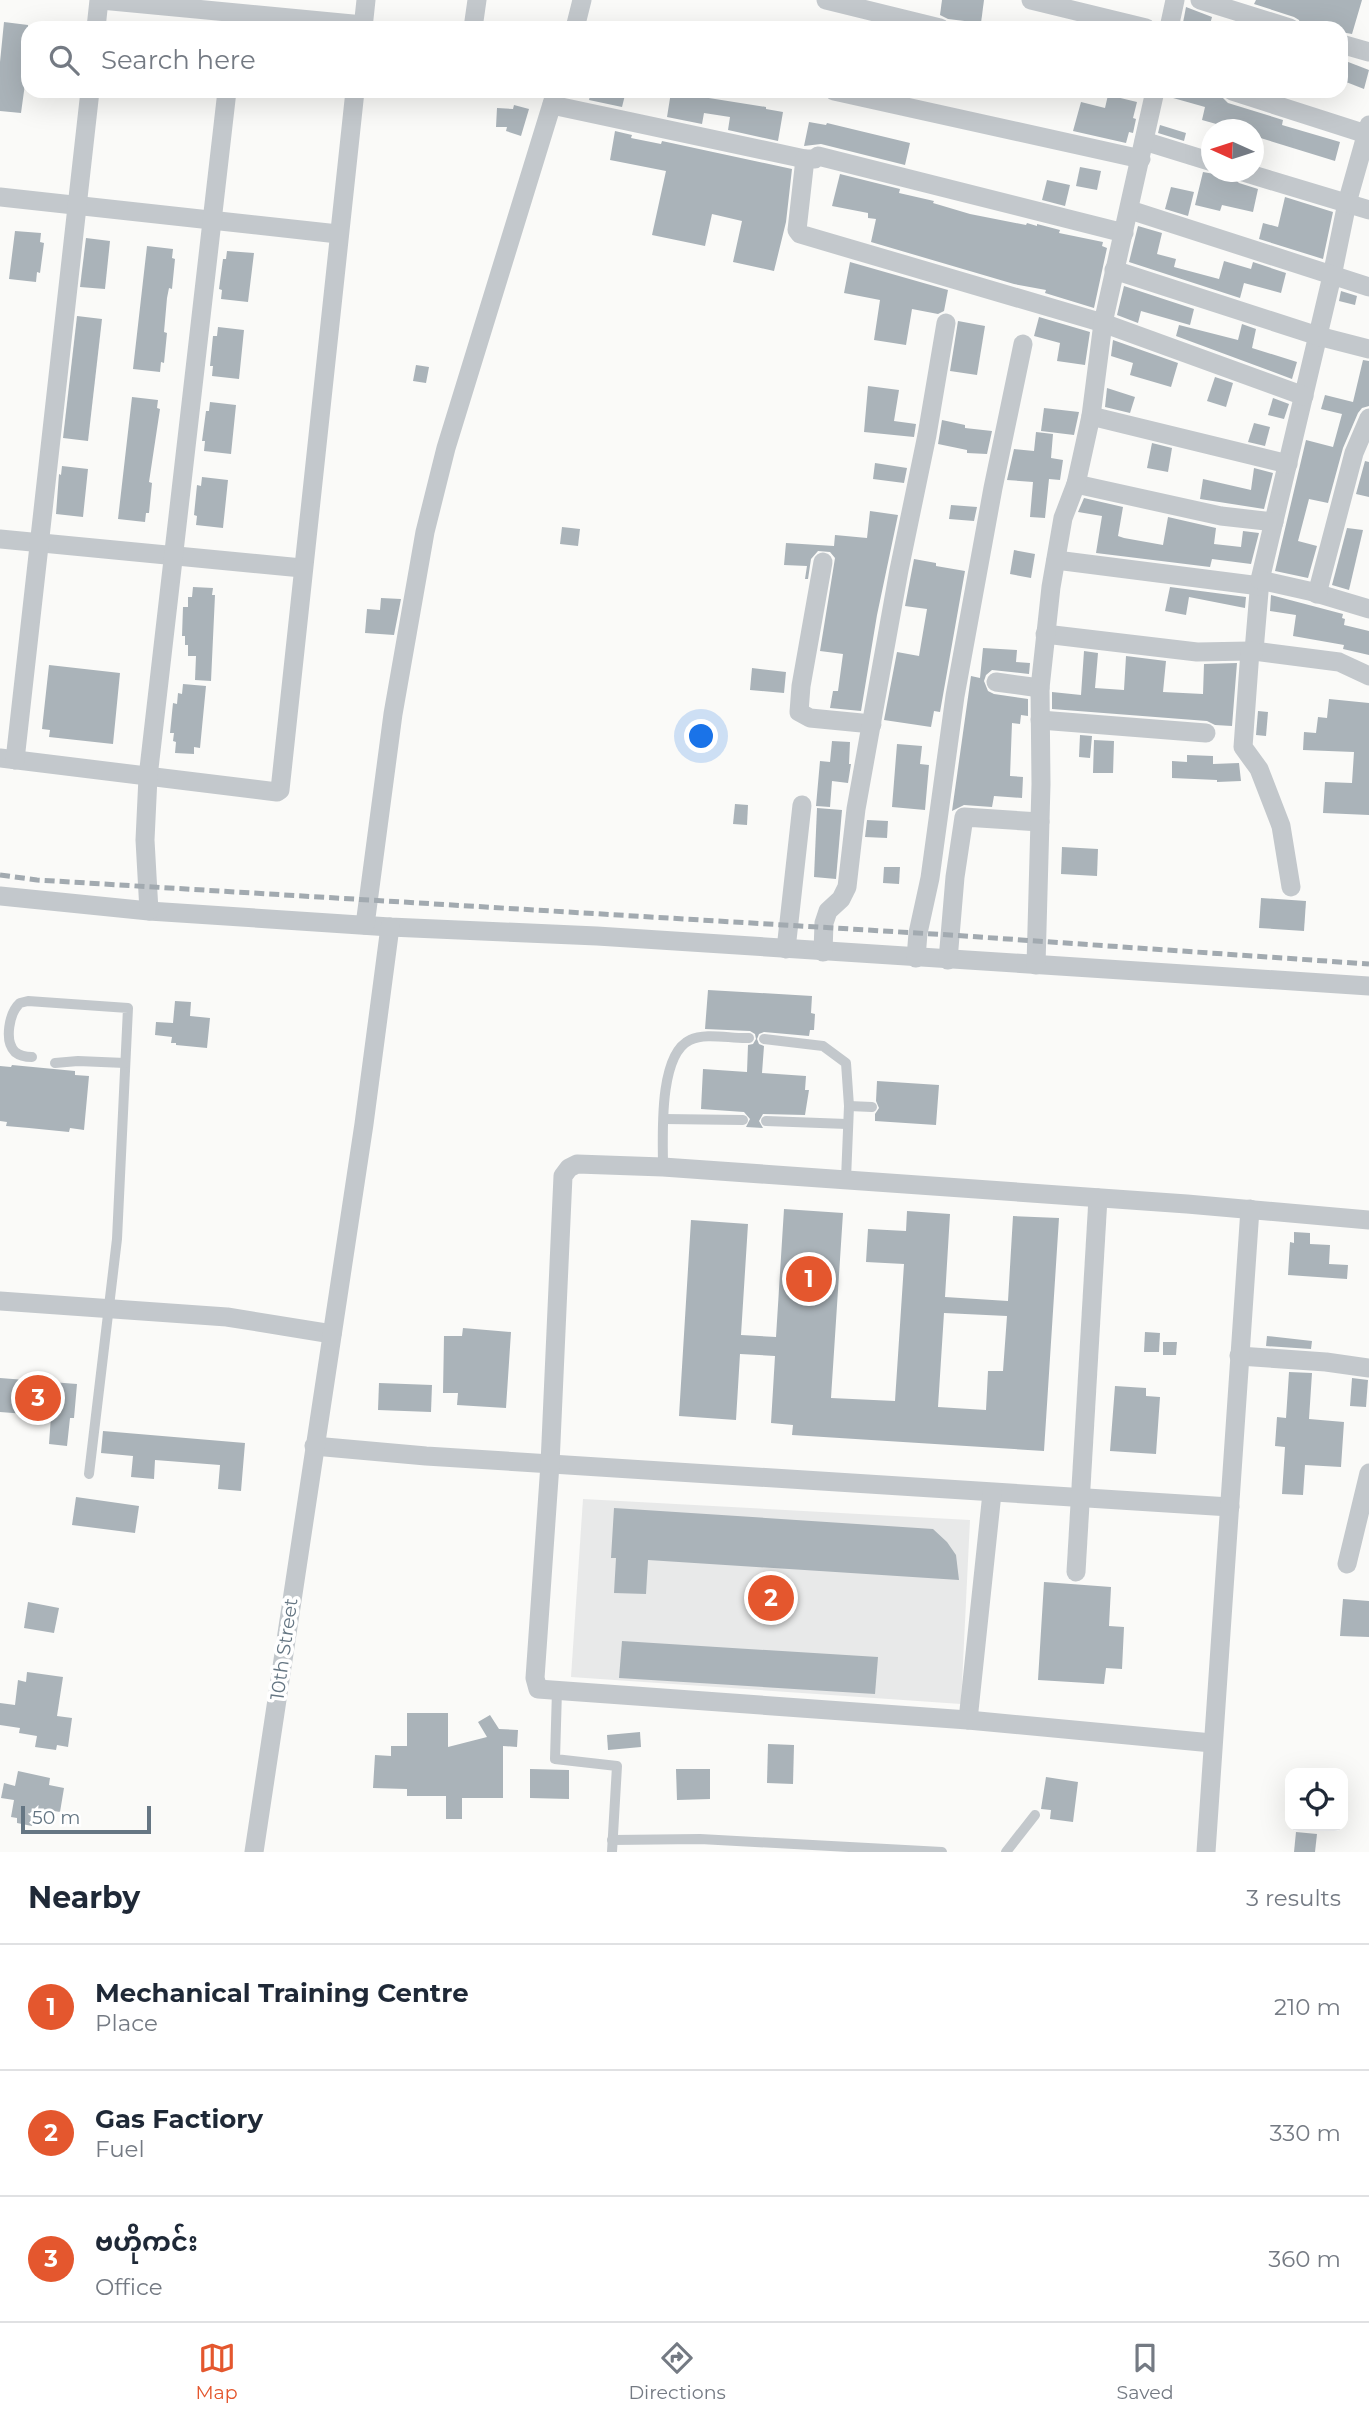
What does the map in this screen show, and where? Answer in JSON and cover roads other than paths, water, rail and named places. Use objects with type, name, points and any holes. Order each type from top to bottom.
[{"type":"street","points":[[97,21],[100,0],[304,21]]},
{"type":"street","points":[[364,21],[366,0]]},
{"type":"street","points":[[474,21],[477,0]]},
{"type":"street","points":[[577,21],[582,0]]},
{"type":"street","points":[[826,0],[912,21]]},
{"type":"street","points":[[1031,0],[1117,21]]},
{"type":"street","points":[[1170,21],[1175,0]]},
{"type":"street","points":[[1200,0],[1268,21]]},
{"type":"street","points":[[1348,46],[1369,52]]},
{"type":"street","points":[[89,98],[40,543],[8,759],[277,792],[280,790],[354,98]]},
{"type":"street","points":[[149,911],[145,840],[148,777],[226,98]]},
{"type":"street","points":[[365,925],[393,714],[425,532],[446,448],[554,98],[805,159],[818,156],[1125,233]]},
{"type":"street","points":[[871,98],[1201,160]]},
{"type":"street","points":[[1036,965],[1040,688],[1045,634],[1063,518],[1076,484],[1091,416],[1103,323],[1154,98]]},
{"type":"street","points":[[1255,98],[1368,132],[1347,203],[1273,522],[1260,583],[1252,651],[1243,747],[1259,769],[1281,826],[1291,887]]},
{"type":"street","points":[[805,159],[797,230],[800,234],[1103,323],[1304,396]]},
{"type":"street","points":[[1264,178],[1369,210]]},
{"type":"street","points":[[0,197],[338,234]]},
{"type":"street","points":[[1130,210],[1369,287]]},
{"type":"street","points":[[1114,271],[1318,336],[1369,349]]},
{"type":"street","points":[[823,952],[824,923],[828,911],[841,899],[847,887],[856,809],[946,323]]},
{"type":"street","points":[[916,958],[955,696],[1023,344]]},
{"type":"street","points":[[1091,416],[1288,464]]},
{"type":"street","points":[[1317,594],[1354,453],[1369,418]]},
{"type":"street","points":[[1076,484],[1221,516],[1273,522]]},
{"type":"street","points":[[0,539],[302,568]]},
{"type":"street","points":[[1056,560],[1260,583],[1317,594],[1369,609]]},
{"type":"street","points":[[823,562],[801,686],[799,712],[810,718],[872,724]]},
{"type":"street","points":[[1045,634],[1197,652],[1252,651],[1339,662],[1369,676]]},
{"type":"street","points":[[996,682],[1040,688]]},
{"type":"street","points":[[1040,720],[1206,733]]},
{"type":"street","points":[[786,949],[802,805]]},
{"type":"street","points":[[938,815],[1040,822]]},
{"type":"street","points":[[948,960],[955,877],[964,817]]},
{"type":"street","points":[[0,896],[149,911],[390,927],[597,936],[1369,986]]},
{"type":"street","name":"10th Street","points":[[254,1852],[364,1124],[390,927]]},
{"type":"street","points":[[1212,1743],[968,1720],[538,1689],[535,1678],[550,1464],[563,1176],[569,1168],[577,1164],[663,1167],[1369,1220]]},
{"type":"street","points":[[1076,1572],[1098,1198]]},
{"type":"street","points":[[1206,1852],[1250,1209]]},
{"type":"street","points":[[0,1301],[227,1317],[332,1334]]},
{"type":"street","points":[[1239,1356],[1369,1368]]},
{"type":"street","points":[[314,1447],[1230,1507]]},
{"type":"street","points":[[1347,1564],[1369,1473]]},
{"type":"street","points":[[968,1720],[992,1493]]},
{"type":"lane","points":[[32,1058],[17,1054],[13,1049],[11,1018],[20,1003],[128,1007],[117,1239],[89,1474]]},
{"type":"lane","points":[[663,1167],[664,1119],[670,1067],[683,1045],[701,1037],[749,1038]]},
{"type":"lane","points":[[764,1039],[823,1046],[846,1063],[849,1106],[846,1179]]},
{"type":"lane","points":[[55,1063],[125,1063]]},
{"type":"lane","points":[[849,1106],[872,1107]]},
{"type":"lane","points":[[664,1119],[743,1120]]},
{"type":"lane","points":[[766,1121],[847,1124]]},
{"type":"lane","points":[[557,1690],[555,1759],[617,1766],[612,1852]]},
{"type":"lane","points":[[1006,1852],[1035,1815]]},
{"type":"lane","points":[[612,1840],[700,1839],[942,1852]]},
{"type":"railway","points":[[0,875],[37,880],[950,935],[1369,964]]},
{"type":"place","name":"Mechanical Training Centre","points":[[809,1279]]},
{"type":"place","name":"ဗဟိုကင်း","points":[[38,1398]]},
{"type":"place","name":"Gas Factiory","points":[[771,1598]]}]
